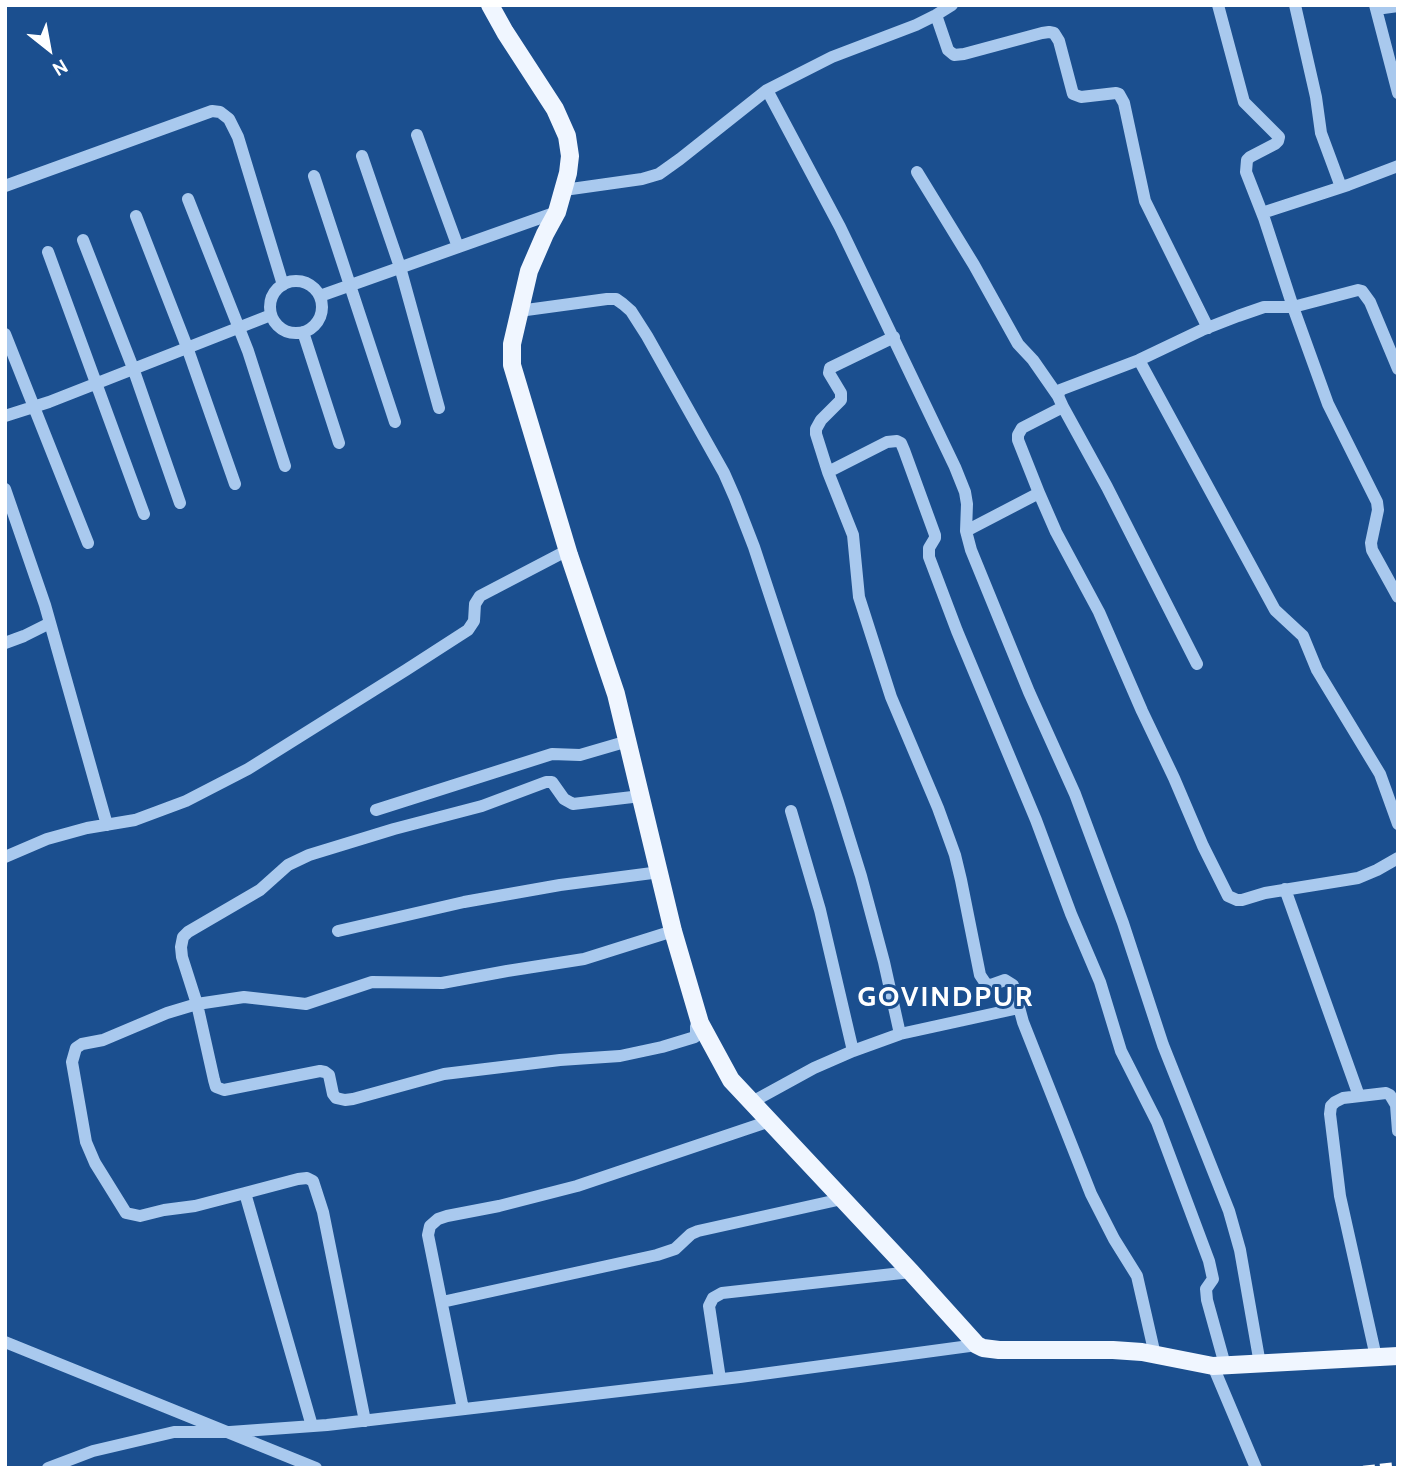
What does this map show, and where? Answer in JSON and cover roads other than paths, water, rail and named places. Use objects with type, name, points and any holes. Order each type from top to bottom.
[{"type":"main road","points":[[490,5],[555,109],[567,136],[570,156],[557,212],[529,271],[512,344],[512,365],[568,550],[616,694],[673,931],[700,1023],[731,1080],[977,1345],[983,1348],[1112,1350],[1219,1366],[1398,1356]]},
{"type":"street","points":[[564,190],[642,179],[659,174],[767,90],[832,57],[936,15],[952,5]]},
{"type":"street","points":[[1218,5],[1244,102],[1279,137],[1275,144],[1250,157],[1246,172],[1328,404],[1377,502],[1372,550],[1398,597]]},
{"type":"street","points":[[1295,5],[1316,97],[1321,133],[1341,187]]},
{"type":"street","points":[[1398,6],[1376,7],[1398,93]]},
{"type":"street","points":[[936,15],[948,50],[954,55],[1042,33],[1054,33],[1059,41],[1073,94],[1081,97],[1119,94],[1124,103],[1145,201],[1208,328]]},
{"type":"street","points":[[767,90],[840,227],[955,467],[967,505],[966,531],[971,551],[1014,658],[1075,794],[1123,923],[1163,1045],[1229,1211],[1240,1250],[1260,1364]]},
{"type":"street","points":[[5,186],[212,111],[220,112],[229,118],[238,137],[284,285]]},
{"type":"street","points":[[416,135],[458,247]]},
{"type":"street","points":[[362,156],[400,267],[439,408]]},
{"type":"street","points":[[1262,213],[1398,166]]},
{"type":"street","points":[[917,172],[974,265],[1017,344],[1037,365],[1061,402],[1197,664]]},
{"type":"street","points":[[314,176],[395,422]]},
{"type":"street","points":[[188,199],[239,328],[285,466]]},
{"type":"street","points":[[320,296],[557,212]]},
{"type":"street","points":[[136,216],[187,347],[235,484]]},
{"type":"street","points":[[83,240],[133,368],[180,503]]},
{"type":"street","points":[[48,252],[144,514]]},
{"type":"street","points":[[298,282],[306,284],[320,296],[321,312],[318,320],[313,327],[303,332],[285,330],[271,315],[270,300],[284,285],[298,282]]},
{"type":"street","points":[[1061,402],[1058,393],[1063,388],[1139,359],[1208,328],[1264,307],[1293,307],[1358,290],[1362,291],[1370,302],[1398,369]]},
{"type":"street","points":[[519,311],[607,299],[616,299],[623,304],[631,311],[647,337],[724,473],[754,547],[850,839],[884,962],[900,1034]]},
{"type":"street","points":[[5,416],[49,402],[271,315]]},
{"type":"street","points":[[303,332],[339,443]]},
{"type":"street","points":[[5,334],[88,543]]},
{"type":"street","points":[[894,337],[828,369],[842,397],[816,429],[828,472],[853,535],[859,597],[891,697],[955,855],[980,975],[986,984],[1005,980],[1013,985],[1019,1008],[1091,1194],[1137,1276],[1155,1355]]},
{"type":"street","points":[[1139,359],[1275,610],[1303,636],[1317,670],[1380,774],[1398,824]]},
{"type":"street","points":[[1061,402],[1023,428],[1017,435],[1018,440],[1056,532],[1104,623],[1127,679],[1228,896],[1237,900],[1285,889],[1358,878],[1398,858]]},
{"type":"street","points":[[828,472],[887,442],[901,443],[935,538],[929,548],[929,557],[1100,982],[1121,1051],[1157,1122],[1209,1261],[1213,1279],[1206,1289],[1207,1300],[1219,1366],[1256,1468]]},
{"type":"street","points":[[5,489],[50,623],[107,825]]},
{"type":"street","points":[[966,531],[1039,493]]},
{"type":"street","points":[[5,857],[47,839],[135,820],[186,801],[248,769],[468,630],[474,621],[475,604],[480,596],[568,550]]},
{"type":"street","points":[[5,643],[50,623]]},
{"type":"street","points":[[376,810],[552,754],[580,755],[628,741]]},
{"type":"street","points":[[641,796],[573,804],[564,799],[552,782],[546,782],[482,806],[309,855],[288,865],[260,890],[198,925],[183,937],[182,957],[197,1004],[216,1087],[224,1090],[320,1072],[328,1075],[336,1097],[354,1099],[444,1074],[620,1056],[662,1047],[695,1037],[696,1026],[700,1023]]},
{"type":"street","points":[[791,811],[820,910],[853,1051]]},
{"type":"street","points":[[338,931],[464,902],[560,885],[660,872]]},
{"type":"street","points":[[1285,889],[1359,1096]]},
{"type":"street","points":[[365,1421],[323,1212],[313,1181],[307,1178],[298,1179],[195,1206],[140,1216],[126,1213],[95,1163],[86,1142],[72,1062],[76,1048],[197,1004],[244,997],[306,1004],[372,982],[442,983],[584,959],[673,931]]},
{"type":"street","points":[[752,1102],[814,1068],[900,1034],[1019,1008]]},
{"type":"street","points":[[1376,1357],[1340,1196],[1331,1106],[1343,1098],[1386,1093],[1396,1105],[1398,1131]]},
{"type":"street","points":[[463,1409],[428,1235],[430,1226],[447,1216],[577,1186],[770,1121]]},
{"type":"street","points":[[245,1193],[312,1426]]},
{"type":"street","points":[[442,1302],[657,1255],[676,1249],[691,1234],[698,1231],[842,1199]]},
{"type":"street","points":[[720,1379],[709,1306],[713,1298],[722,1293],[911,1272]]},
{"type":"street","points":[[5,1342],[316,1468]]},
{"type":"street","points":[[48,1468],[93,1451],[174,1432],[230,1432],[365,1421],[977,1345]]},
{"type":"railway","points":[[1363,1468],[1398,1464]]},
{"type":"district","name":"GOVINDPUR","points":[[946,998]]}]
